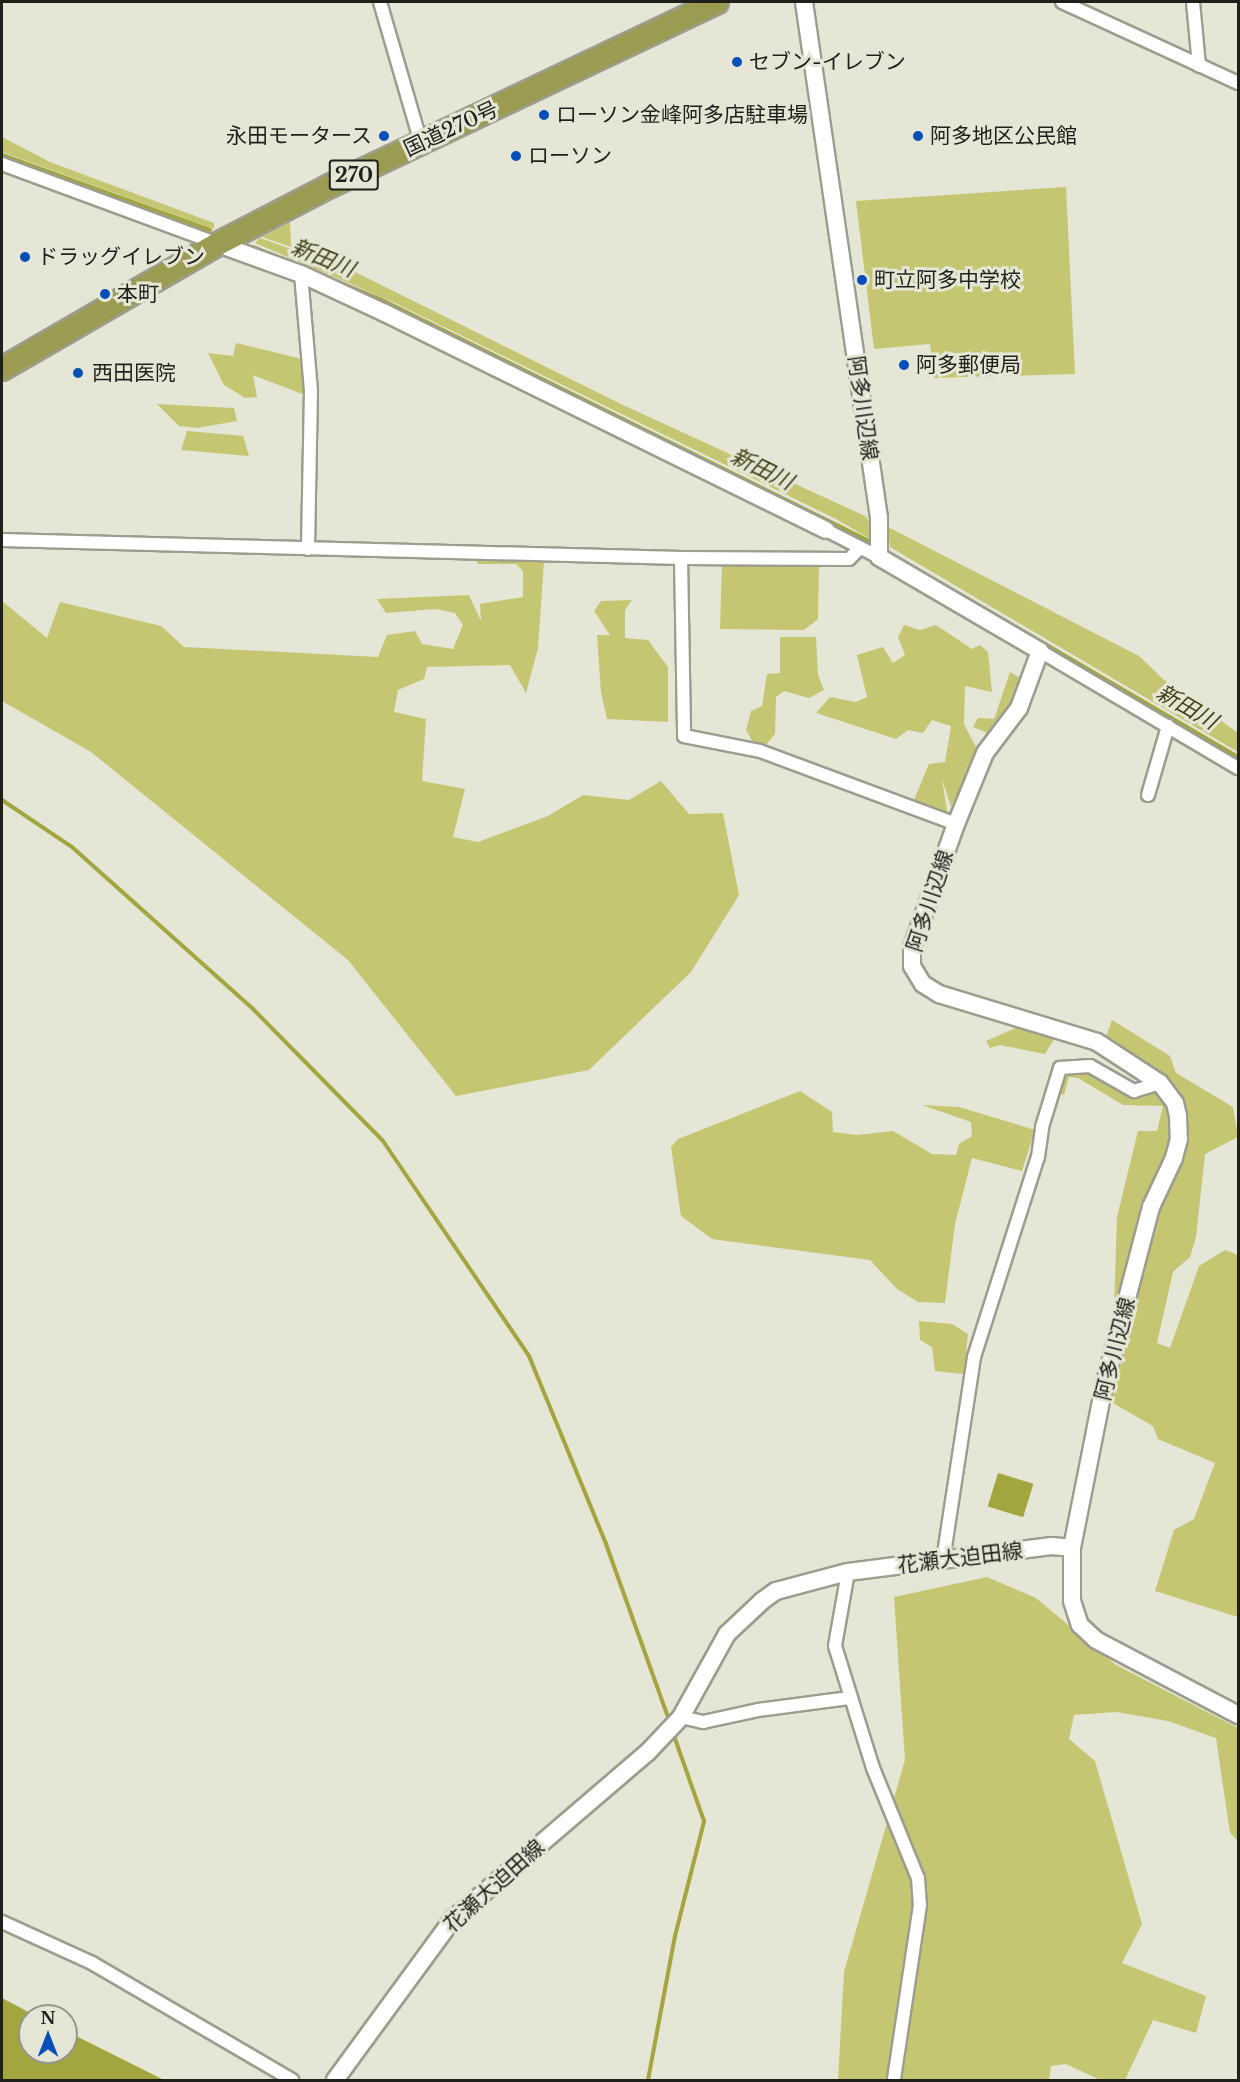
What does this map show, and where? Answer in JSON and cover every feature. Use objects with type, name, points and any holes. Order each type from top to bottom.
[{"type":"highway","name":"国道270号","points":[[2,369],[218,244],[421,143],[717,2]]},
{"type":"main road","name":"阿多川辺線","points":[[804,2],[880,551]]},
{"type":"main road","points":[[218,244],[301,274],[826,530]]},
{"type":"main road","points":[[880,551],[1040,651]]},
{"type":"main road","name":"阿多川辺線","points":[[1040,651],[1018,708],[985,753],[956,824],[912,948],[912,966],[916,977],[939,994],[1097,1042],[1160,1083],[1175,1103],[1179,1139],[1151,1207],[1104,1386],[1072,1548],[1072,1601],[1080,1625],[1096,1640],[1239,1714]]},
{"type":"main road","name":"花瀬大迫田線","points":[[335,2080],[453,1919],[647,1753],[681,1717],[727,1634],[762,1601],[776,1591],[848,1572],[1051,1546],[1072,1548]]},
{"type":"street","points":[[380,2],[421,143]]},
{"type":"street","points":[[1062,2],[1239,83]]},
{"type":"street","points":[[1193,2],[1199,66]]},
{"type":"street","points":[[2,164],[218,244]]},
{"type":"street","points":[[301,274],[311,391],[308,549]]},
{"type":"street","points":[[826,530],[860,548],[880,551]]},
{"type":"street","points":[[2,540],[681,558],[849,559],[860,548]]},
{"type":"street","points":[[681,558],[684,735],[760,751],[956,824]]},
{"type":"street","points":[[1040,651],[1239,768]]},
{"type":"street","points":[[1148,795],[1168,726]]},
{"type":"street","points":[[943,1560],[978,1340],[1038,1157],[1042,1127],[1060,1068],[1090,1066],[1134,1091],[1160,1083]]},
{"type":"street","points":[[848,1572],[835,1646],[849,1698],[918,1878],[921,1905],[894,2080]]},
{"type":"street","points":[[681,1717],[703,1722],[758,1710],[849,1698]]},
{"type":"street","points":[[2,1922],[100,1967],[292,2080]]},
{"type":"green space","points":[[2,137],[50,162],[214,223],[214,229],[2,152]]},
{"type":"green space","points":[[1066,187],[1075,374],[934,378],[930,344],[874,349],[856,201]]},
{"type":"green space","points":[[290,222],[291,247],[262,237]]},
{"type":"green space","points":[[260,238],[351,270],[623,405],[865,516],[873,525],[872,540],[836,519],[395,303],[255,243]]},
{"type":"green space","points":[[236,343],[302,359],[305,395],[253,375],[257,397],[245,398],[224,385],[208,353],[233,356]]},
{"type":"green space","points":[[157,404],[234,408],[237,421],[197,428],[179,426]]},
{"type":"green space","points":[[187,431],[243,436],[249,456],[181,450]]},
{"type":"green space","points":[[888,527],[1139,656],[1163,679],[1238,733],[1238,752],[890,547]]},
{"type":"green space","points":[[475,558],[544,562],[538,648],[526,693],[510,665],[427,667],[424,679],[398,690],[394,712],[426,719],[422,781],[465,789],[453,837],[478,842],[548,816],[583,795],[629,800],[661,781],[689,814],[723,813],[739,895],[691,972],[589,1070],[456,1096],[348,960],[91,752],[2,701],[2,601],[47,638],[60,602],[161,626],[184,647],[378,657],[387,635],[415,631],[422,644],[453,649],[463,625],[455,613],[436,609],[386,613],[377,599],[469,595],[481,621],[480,604],[523,597],[523,571],[516,564],[478,564]]},
{"type":"green space","points":[[722,564],[819,565],[818,619],[804,630],[720,629]]},
{"type":"green space","points":[[632,600],[625,610],[625,638],[648,640],[668,667],[668,722],[607,719],[601,692],[597,635],[610,635],[594,611],[601,601]]},
{"type":"green space","points":[[904,625],[920,630],[936,625],[972,649],[980,645],[988,652],[992,692],[965,686],[964,724],[978,751],[951,807],[942,779],[948,817],[913,802],[929,764],[945,762],[951,726],[932,720],[923,733],[908,730],[896,739],[816,713],[830,697],[856,702],[867,697],[857,655],[883,647],[893,663],[905,655],[898,637]]},
{"type":"green space","points":[[780,637],[816,637],[818,675],[824,690],[809,698],[784,691],[776,697],[775,734],[765,746],[754,744],[746,730],[751,711],[762,706],[767,674],[780,673]]},
{"type":"green space","points":[[1010,672],[1025,681],[1014,708],[990,734],[973,727],[978,718],[994,719]]},
{"type":"green space","points":[[1112,1020],[1170,1056],[1176,1073],[1233,1107],[1238,1137],[1205,1154],[1196,1237],[1190,1257],[1173,1272],[1157,1343],[1170,1348],[1199,1266],[1225,1250],[1238,1255],[1238,1617],[1155,1591],[1174,1530],[1194,1519],[1215,1463],[1158,1439],[1153,1426],[1111,1402],[1117,1217],[1138,1131],[1157,1131],[1163,1106],[1123,1105],[1078,1078],[1069,1077],[1064,1095],[1058,1092],[1065,1070],[1073,1069],[1097,1076],[1132,1097],[1159,1091],[1163,1077],[1106,1037]]},
{"type":"green space","points":[[1020,1026],[1056,1036],[1045,1054],[1000,1045],[990,1048],[986,1041]]},
{"type":"green space","points":[[800,1091],[832,1112],[833,1132],[857,1135],[893,1131],[932,1154],[956,1155],[959,1144],[972,1136],[971,1122],[922,1105],[959,1107],[1035,1130],[1022,1171],[972,1158],[955,1224],[945,1303],[918,1302],[897,1289],[870,1260],[712,1239],[681,1216],[671,1147],[678,1139]]},
{"type":"green space","points":[[919,1321],[952,1324],[968,1334],[964,1374],[935,1371],[932,1347],[920,1340]]},
{"type":"green space","points":[[987,1577],[1036,1598],[1116,1665],[1238,1728],[1238,1841],[1230,1833],[1216,1738],[1168,1721],[1116,1712],[1074,1715],[1069,1739],[1095,1761],[1142,1924],[1122,1963],[1206,1996],[1196,2033],[1153,2020],[1125,2080],[1100,2080],[1066,2064],[1051,2066],[1049,2080],[838,2080],[844,1972],[905,1760],[894,1597]]},
{"type":"shaded area","points":[[998,1473],[1033,1484],[1023,1517],[988,1506]]},
{"type":"shaded area","points":[[2,1998],[18,2006],[18,2064],[78,2064],[78,2037],[164,2080],[2,2080]]},
{"type":"waterway","name":"新田川","points":[[2,155],[210,230]]},
{"type":"waterway","name":"新田川","points":[[253,247],[380,299],[875,544]]},
{"type":"waterway","name":"新田川","points":[[884,550],[1238,757]]},
{"type":"waterway","points":[[2,800],[72,847],[253,1009],[383,1141],[529,1356],[606,1544],[670,1723]]},
{"type":"waterway","points":[[648,2080],[675,1936],[704,1821],[673,1733]]},
{"type":"place","name":"セブン-イレブン","points":[[737,62]]},
{"type":"place","name":"ローソン金峰阿多店駐車場","points":[[544,115]]},
{"type":"place","name":"永田モータース","points":[[384,136]]},
{"type":"place","name":"阿多地区公民館","points":[[918,136]]},
{"type":"place","name":"ローソン","points":[[516,156]]},
{"type":"place","name":"ドラッグイレブン","points":[[25,257]]},
{"type":"place","name":"町立阿多中学校","points":[[862,280]]},
{"type":"place","name":"本町","points":[[105,294]]},
{"type":"place","name":"阿多郵便局","points":[[904,365]]},
{"type":"place","name":"西田医院","points":[[78,373]]}]
